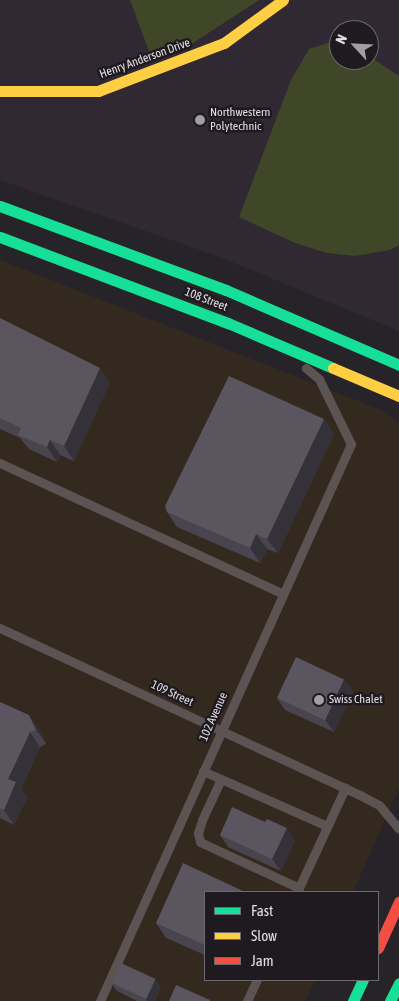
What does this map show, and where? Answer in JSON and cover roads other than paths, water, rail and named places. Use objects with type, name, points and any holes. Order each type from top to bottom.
[{"type":"main road","name":"Henry Anderson Drive","points":[[0,91],[98,91],[224,43],[283,0]]},
{"type":"main road","name":"108 Street","points":[[0,206],[217,287],[399,365]]},
{"type":"main road","name":"108 Street","points":[[0,237],[138,288],[399,397]]},
{"type":"main road","points":[[379,946],[399,902]]},
{"type":"main road","points":[[354,1001],[363,981]]},
{"type":"main road","points":[[390,1001],[399,983]]},
{"type":"lane","name":"102 Avenue","points":[[100,1001],[351,444],[320,379],[283,349]]},
{"type":"lane","points":[[0,463],[283,594]]},
{"type":"lane","name":"109 Street","points":[[0,628],[360,795],[379,805],[399,829]]},
{"type":"lane","points":[[203,771],[328,826]]},
{"type":"lane","points":[[221,778],[202,820],[198,833],[200,842],[298,890],[345,788]]},
{"type":"lane","points":[[247,1001],[257,981]]},
{"type":"place","name":"Northwestern Polytechnic","points":[[200,120]]},
{"type":"place","name":"Swiss Chalet","points":[[319,700]]}]
